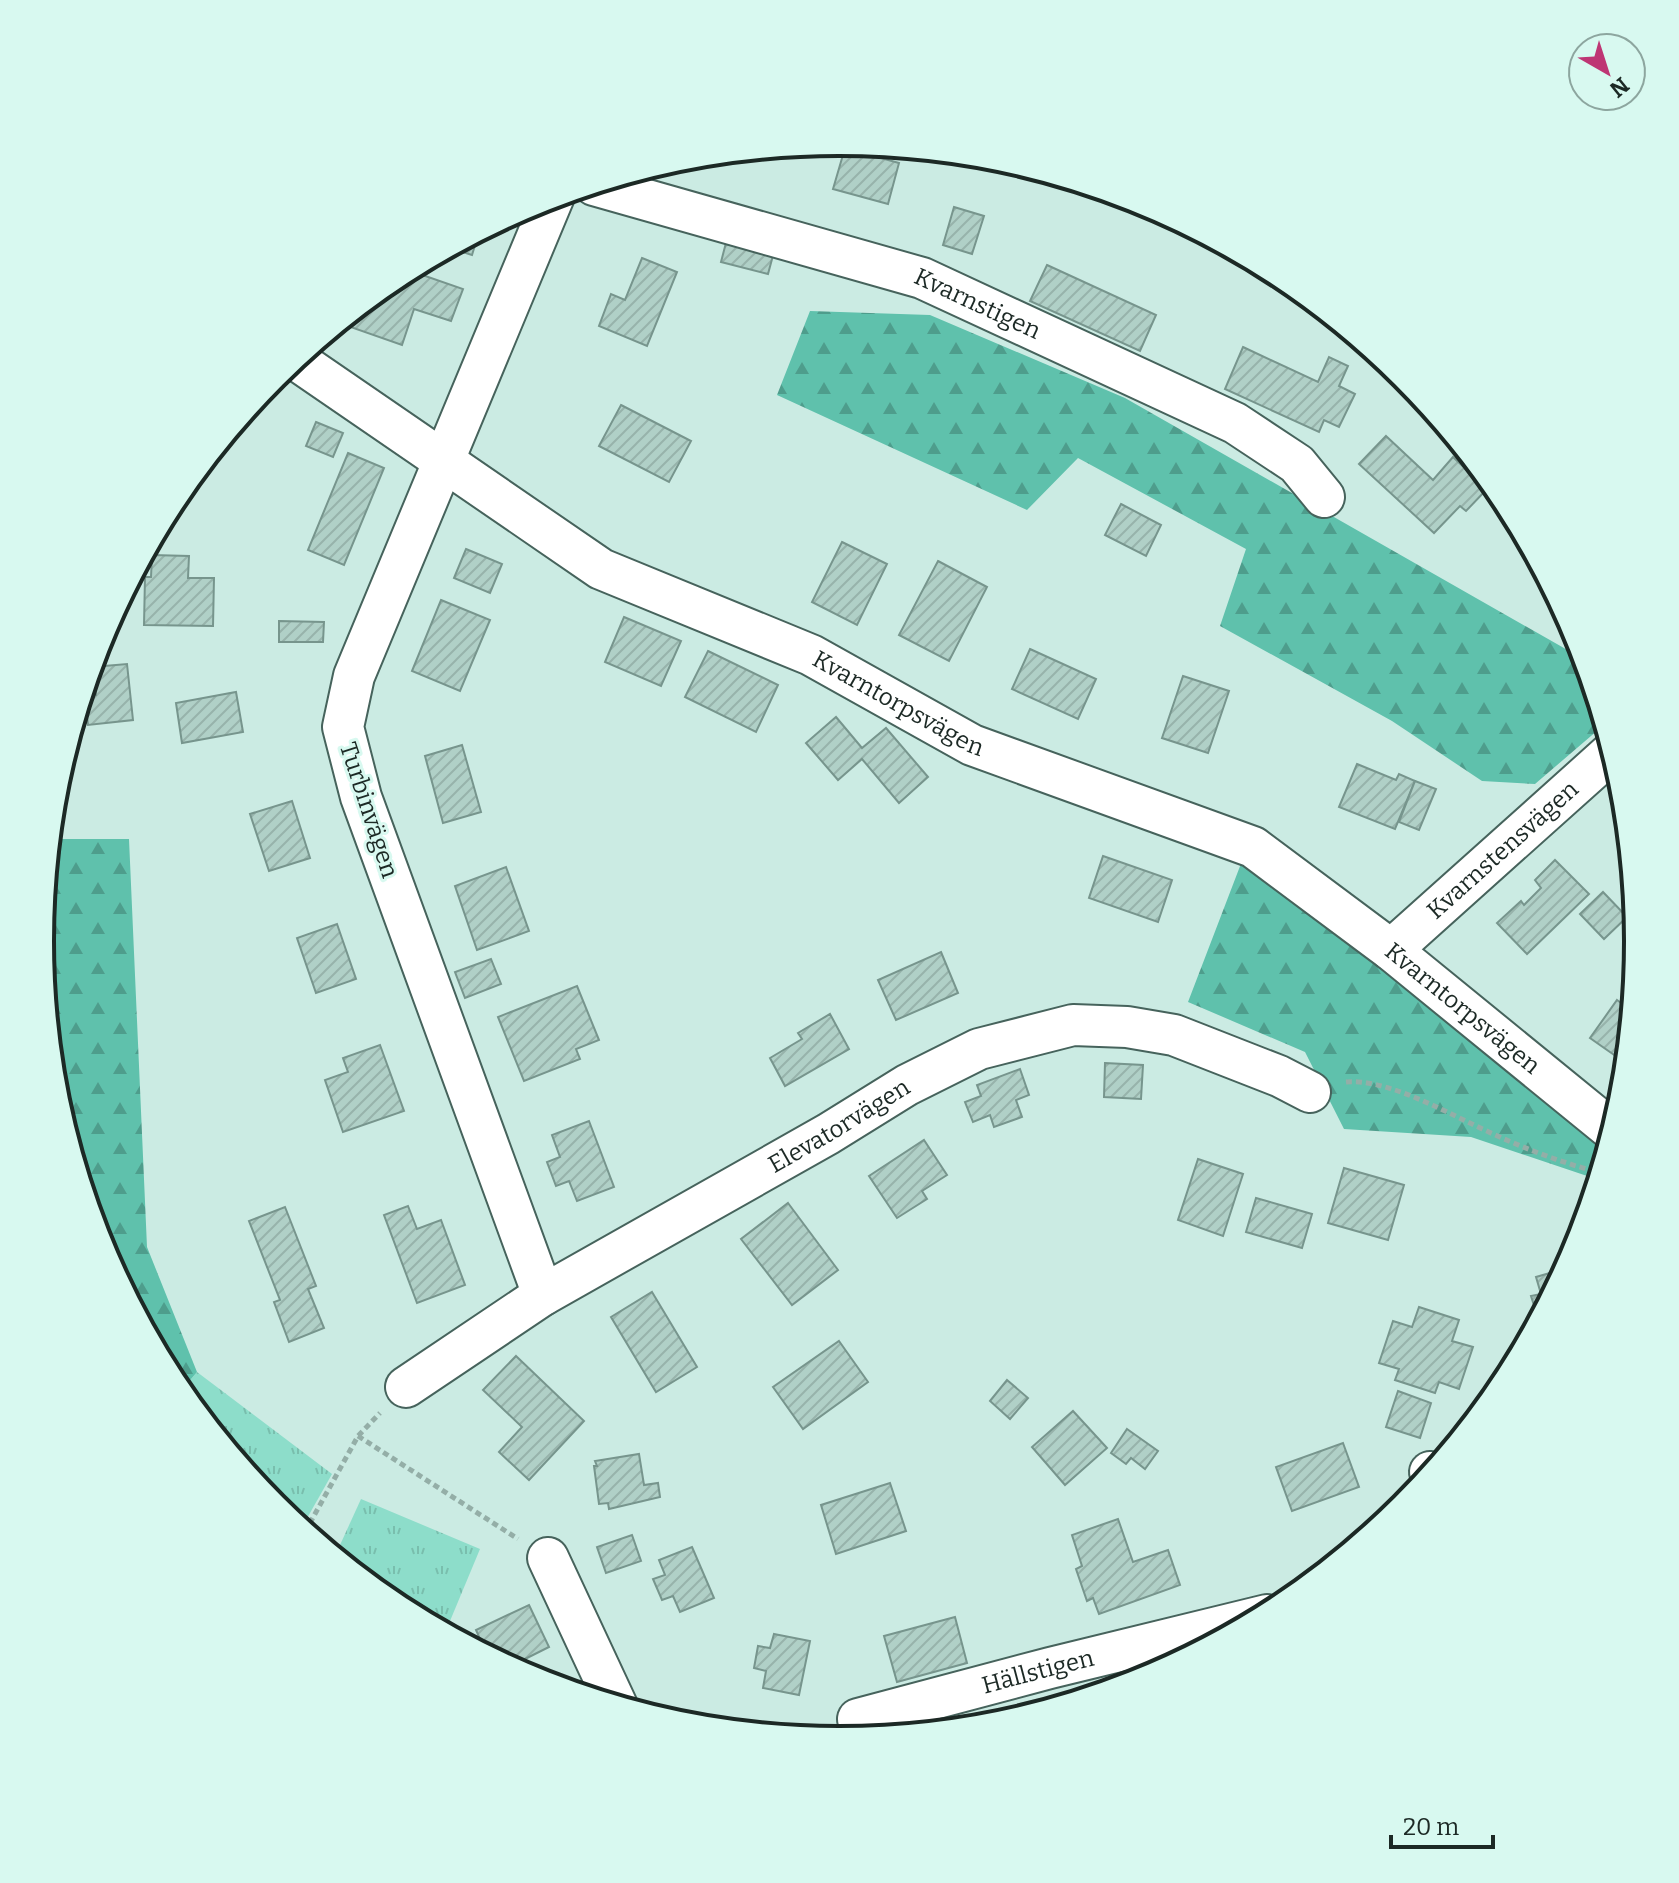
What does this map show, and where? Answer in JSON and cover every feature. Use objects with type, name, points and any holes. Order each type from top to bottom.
[{"type":"street","name":"Kvarnstigen","points":[[612,190],[922,278],[1235,423],[1297,464],[1324,497]]},
{"type":"street","name":"Turbinvägen","points":[[543,1295],[361,797],[343,727],[354,676],[547,213]]},
{"type":"street","name":"Kvarntorpsvägen","points":[[305,366],[601,569],[811,655],[972,745],[1253,847],[1391,950],[1603,1123]]},
{"type":"street","name":"Kvarnstensvägen","points":[[1391,950],[1603,760]]},
{"type":"street","name":"Elevatorvägen","points":[[406,1387],[543,1295],[828,1134],[907,1085],[979,1049],[1073,1025],[1127,1027],[1174,1035],[1279,1076],[1310,1092]]},
{"type":"street","points":[[548,1558],[611,1692]]},
{"type":"street","name":"Hällstigen","points":[[858,1719],[1227,1625]]},
{"type":"path","points":[[1310,1092],[1349,1081],[1386,1088],[1438,1106],[1522,1146],[1591,1169]]},
{"type":"path","points":[[311,1522],[358,1436],[406,1387]]},
{"type":"path","points":[[358,1436],[548,1558]]},
{"type":"green space","points":[[810,311],[930,315],[1125,398],[1569,651],[1596,732],[1535,784],[1482,781],[1392,721],[1220,626],[1246,549],[1078,458],[1027,510],[777,395]]},
{"type":"green space","points":[[61,839],[129,839],[147,1247],[197,1372],[189,1382],[135,1289],[96,1194],[81,1145],[69,1095],[56,993],[54,942]]},
{"type":"green space","points":[[1242,861],[1601,1132],[1588,1176],[1471,1137],[1344,1129],[1305,1052],[1188,1002]]},
{"type":"green space","points":[[197,1372],[332,1474],[307,1518],[249,1459],[189,1382]]},
{"type":"green space","points":[[361,1499],[480,1549],[449,1623],[403,1595],[339,1547]]},
{"type":"building","points":[[843,156],[879,158],[899,163],[888,204],[833,189]]},
{"type":"building","points":[[954,207],[984,216],[972,254],[943,245]]},
{"type":"building","points":[[728,235],[775,248],[768,274],[721,262]]},
{"type":"building","points":[[475,246],[472,255],[463,252]]},
{"type":"building","points":[[642,258],[677,272],[647,346],[599,326],[611,294],[625,300]]},
{"type":"building","points":[[1047,265],[1156,315],[1140,351],[1030,301]]},
{"type":"building","points":[[424,275],[463,289],[451,321],[414,309],[402,345],[350,327]]},
{"type":"building","points":[[1243,347],[1318,382],[1329,357],[1348,366],[1339,386],[1355,394],[1339,427],[1324,420],[1319,432],[1225,389]]},
{"type":"building","points":[[621,405],[691,441],[669,482],[599,446]]},
{"type":"building","points":[[316,422],[343,433],[333,457],[306,446]]},
{"type":"building","points":[[1386,436],[1433,480],[1453,457],[1484,492],[1466,511],[1460,506],[1434,533],[1359,464]]},
{"type":"building","points":[[348,453],[384,468],[344,565],[308,550]]},
{"type":"building","points":[[1121,504],[1161,525],[1146,556],[1105,535]]},
{"type":"building","points":[[842,542],[887,564],[857,625],[812,602]]},
{"type":"building","points":[[466,549],[502,564],[490,593],[454,578]]},
{"type":"building","points":[[156,555],[189,556],[188,578],[214,578],[213,626],[144,625],[145,577],[151,577]]},
{"type":"building","points":[[938,561],[987,587],[949,661],[899,635]]},
{"type":"building","points":[[441,600],[490,620],[460,691],[412,671]]},
{"type":"building","points":[[624,617],[681,641],[661,686],[605,662]]},
{"type":"building","points":[[279,621],[324,622],[323,642],[279,642]]},
{"type":"building","points":[[1030,649],[1096,679],[1078,719],[1012,689]]},
{"type":"building","points":[[708,651],[778,685],[756,732],[685,697]]},
{"type":"building","points":[[127,664],[133,720],[88,725],[87,718],[105,666]]},
{"type":"building","points":[[1183,676],[1229,691],[1208,753],[1162,738]]},
{"type":"building","points":[[236,692],[243,732],[182,743],[176,703]]},
{"type":"building","points":[[836,717],[862,748],[886,728],[928,777],[899,803],[862,759],[838,780],[806,743]]},
{"type":"building","points":[[462,745],[481,812],[443,823],[425,756]]},
{"type":"building","points":[[1357,764],[1396,780],[1399,774],[1415,781],[1395,829],[1339,807]]},
{"type":"building","points":[[1415,781],[1436,789],[1419,830],[1399,822]]},
{"type":"building","points":[[292,801],[310,858],[269,871],[250,814]]},
{"type":"building","points":[[1103,856],[1172,880],[1158,922],[1089,898]]},
{"type":"building","points":[[1555,860],[1589,894],[1527,954],[1497,923],[1521,901],[1524,905],[1541,888],[1535,880]]},
{"type":"building","points":[[506,867],[529,931],[477,950],[455,886]]},
{"type":"building","points":[[1603,892],[1624,914],[1624,920],[1604,939],[1580,914]]},
{"type":"building","points":[[337,924],[356,979],[316,993],[297,938]]},
{"type":"building","points":[[941,952],[958,993],[896,1020],[878,980]]},
{"type":"building","points":[[491,959],[501,984],[465,998],[455,972]]},
{"type":"building","points":[[577,986],[599,1040],[576,1049],[580,1059],[524,1081],[498,1017]]},
{"type":"building","points":[[1617,1000],[1622,1004],[1616,1056],[1590,1038]]},
{"type":"building","points":[[830,1014],[849,1049],[785,1086],[770,1058],[802,1039],[798,1033]]},
{"type":"building","points":[[380,1045],[404,1111],[343,1132],[325,1080],[348,1072],[343,1058]]},
{"type":"building","points":[[1105,1063],[1143,1065],[1141,1099],[1104,1097]]},
{"type":"building","points":[[1020,1069],[1029,1095],[1016,1100],[1022,1117],[994,1127],[990,1115],[973,1122],[965,1102],[981,1096],[977,1085]]},
{"type":"building","points":[[589,1121],[614,1187],[577,1201],[569,1181],[556,1186],[547,1162],[560,1157],[552,1135]]},
{"type":"building","points":[[924,1140],[947,1175],[922,1191],[927,1199],[897,1218],[869,1176]]},
{"type":"building","points":[[1198,1159],[1243,1174],[1223,1236],[1178,1220]]},
{"type":"building","points":[[1344,1168],[1404,1185],[1388,1240],[1328,1223]]},
{"type":"building","points":[[1256,1198],[1312,1214],[1302,1248],[1246,1232]]},
{"type":"building","points":[[788,1203],[838,1270],[792,1305],[741,1239]]},
{"type":"building","points":[[408,1206],[417,1229],[441,1220],[465,1285],[417,1303],[384,1215]]},
{"type":"building","points":[[285,1207],[316,1286],[308,1289],[324,1328],[289,1342],[274,1302],[280,1300],[249,1221]]},
{"type":"building","points":[[1551,1273],[1544,1289],[1534,1307],[1531,1296],[1541,1294],[1536,1277]]},
{"type":"building","points":[[652,1292],[697,1367],[656,1392],[611,1317]]},
{"type":"building","points":[[1419,1307],[1459,1320],[1452,1341],[1473,1347],[1459,1389],[1439,1382],[1435,1393],[1395,1380],[1399,1369],[1379,1363],[1393,1321],[1412,1327]]},
{"type":"building","points":[[839,1341],[868,1382],[803,1429],[773,1387]]},
{"type":"building","points":[[516,1356],[584,1421],[529,1480],[499,1452],[522,1427],[483,1390]]},
{"type":"building","points":[[1007,1380],[1028,1398],[1010,1419],[990,1401]]},
{"type":"building","points":[[1398,1391],[1431,1403],[1420,1438],[1386,1427]]},
{"type":"building","points":[[1073,1411],[1107,1448],[1065,1485],[1032,1447]]},
{"type":"building","points":[[1127,1429],[1158,1451],[1145,1469],[1131,1458],[1126,1464],[1111,1453]]},
{"type":"building","points":[[1343,1443],[1359,1487],[1292,1511],[1276,1467]]},
{"type":"building","points":[[639,1454],[644,1485],[658,1483],[660,1497],[609,1509],[608,1503],[599,1504],[595,1461]]},
{"type":"building","points":[[890,1483],[906,1531],[836,1554],[821,1505]]},
{"type":"building","points":[[1118,1519],[1133,1562],[1168,1550],[1180,1585],[1099,1614],[1093,1598],[1087,1601],[1076,1569],[1082,1566],[1072,1535]]},
{"type":"building","points":[[632,1535],[641,1561],[606,1573],[597,1547]]},
{"type":"building","points":[[692,1547],[714,1598],[680,1612],[673,1596],[662,1600],[653,1579],[665,1575],[659,1560]]},
{"type":"building","points":[[529,1605],[549,1647],[523,1660],[480,1640],[476,1630]]},
{"type":"building","points":[[955,1617],[967,1663],[897,1682],[884,1636]]},
{"type":"building","points":[[774,1634],[810,1641],[799,1695],[763,1688],[766,1671],[754,1668],[758,1646],[770,1648]]}]
